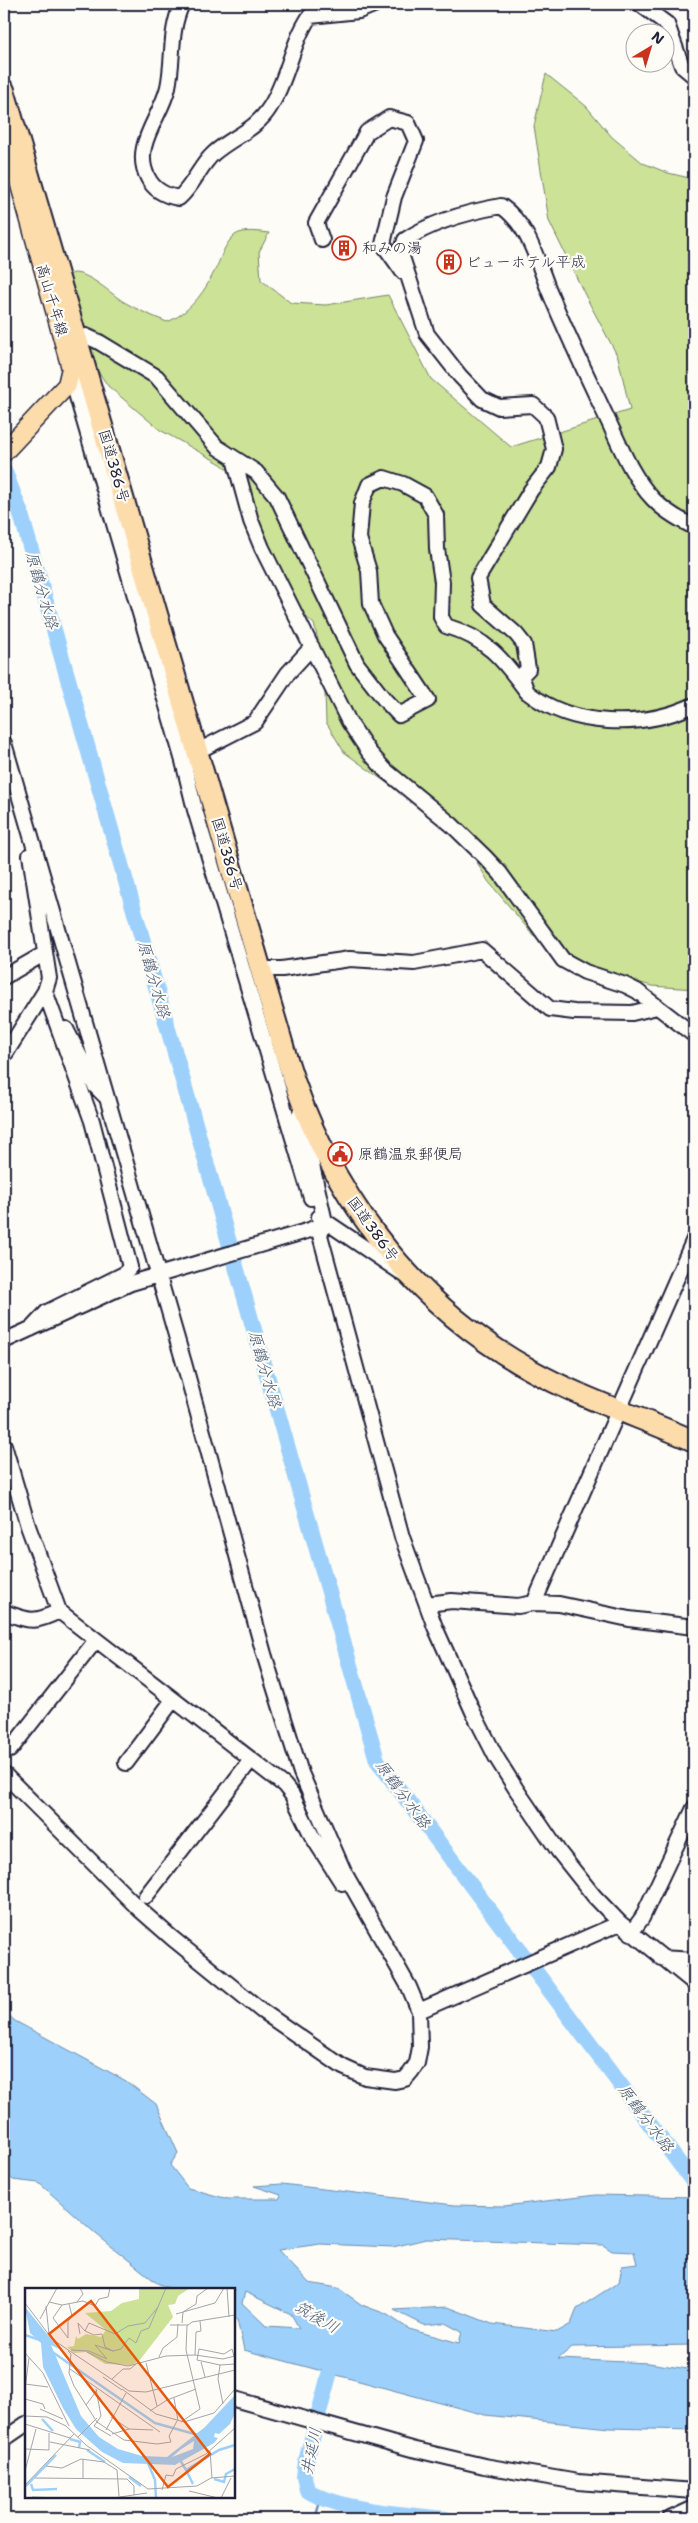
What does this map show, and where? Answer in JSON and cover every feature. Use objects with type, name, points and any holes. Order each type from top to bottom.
[{"type":"highway","name":"国道386号","points":[[4,90],[296,1090],[325,1155],[366,1223],[411,1278],[453,1316],[513,1360],[534,1372],[694,1441]]},
{"type":"main road","name":"高山千年線","points":[[14,124],[12,155],[70,358],[69,380]]},
{"type":"main road","points":[[4,452],[69,380]]},
{"type":"street","points":[[182,4],[177,14],[171,40],[168,87],[146,139],[143,156],[143,169],[151,183],[169,196],[179,198],[186,192],[214,153],[248,132],[262,120],[272,106],[302,28],[310,16],[359,11],[376,4]]},
{"type":"street","points":[[640,4],[667,24],[682,66],[694,76]]},
{"type":"street","points":[[322,240],[316,223],[367,132],[389,118],[408,123],[416,142],[394,197],[382,244],[410,280]]},
{"type":"street","points":[[527,692],[521,676],[528,669],[524,644],[516,634],[484,605],[478,578],[531,490],[549,467],[554,449],[546,417],[533,405],[499,407],[482,398],[460,376],[427,334],[402,254],[405,240],[420,230],[488,208],[501,206],[513,214],[526,233],[573,346],[621,447],[640,481],[654,500],[680,520],[694,527]]},
{"type":"street","points":[[76,338],[86,336],[99,342],[158,378],[217,447],[256,472],[277,498],[357,664],[399,715],[428,700],[385,635],[371,604],[369,571],[359,538],[362,503],[368,485],[384,478],[404,484],[425,496],[436,516],[437,549],[442,582],[441,616],[446,626],[468,632],[484,643],[510,668],[527,692],[542,704],[568,713],[602,720],[626,722],[658,718],[694,705]]},
{"type":"street","points":[[69,380],[76,388],[196,810],[316,1216],[411,1278]]},
{"type":"street","points":[[234,459],[251,521],[262,548],[349,722],[369,752],[385,770],[452,825],[500,873],[563,960],[585,972],[625,985],[657,1006],[694,1035]]},
{"type":"street","points":[[198,751],[255,722],[288,673],[312,647]]},
{"type":"street","points":[[4,743],[53,907],[77,1002],[90,1036],[161,1274],[264,1654],[301,1773],[326,1834],[360,1902],[422,2009],[417,2063],[405,2079],[382,2080],[365,2077],[343,2067],[262,2011],[172,1938],[4,1774]]},
{"type":"street","points":[[4,1056],[45,991],[49,978],[30,868],[33,842]]},
{"type":"street","points":[[260,969],[282,969],[350,959],[414,963],[482,950],[550,1009],[574,1012],[632,1013],[657,1006]]},
{"type":"street","points":[[4,977],[42,955],[46,958]]},
{"type":"street","points":[[32,1328],[47,1312],[124,1274],[130,1267],[92,1121],[51,1014],[45,991]]},
{"type":"street","points":[[28,1016],[43,1011],[51,1014],[64,1024],[95,1086],[108,1098]]},
{"type":"street","points":[[296,1090],[325,1222],[320,1235],[402,1537],[456,1677],[496,1757],[558,1852],[617,1925],[631,1933],[694,1983]]},
{"type":"street","points":[[4,1341],[131,1283],[310,1230],[325,1222]]},
{"type":"street","points":[[534,1602],[694,1239]]},
{"type":"street","points":[[4,1445],[28,1526],[58,1612],[284,1785],[292,1795],[329,1865],[360,1902]]},
{"type":"street","points":[[427,1604],[452,1601],[518,1606],[534,1602],[559,1604],[629,1619],[694,1627]]},
{"type":"street","points":[[4,1612],[32,1621],[40,1620],[58,1612]]},
{"type":"street","points":[[10,1750],[96,1640]]},
{"type":"street","points":[[126,1763],[173,1700]]},
{"type":"street","points":[[146,1896],[252,1760]]},
{"type":"street","points":[[631,1933],[642,1918],[694,1808]]},
{"type":"street","points":[[422,2009],[617,1925]]},
{"type":"street","points":[[661,1958],[694,1960]]},
{"type":"street","points":[[235,2399],[298,2418],[484,2466],[578,2482],[694,2491]]},
{"type":"street","points":[[4,2439],[25,2425]]},
{"type":"street","points":[[670,2519],[694,2508]]},
{"type":"green space","points":[[546,74],[586,106],[612,137],[643,163],[668,173],[694,179],[694,989],[652,986],[604,973],[533,935],[488,881],[471,852],[450,829],[344,752],[326,722],[324,664],[314,624],[305,616],[279,571],[235,476],[221,464],[160,430],[108,386],[80,345],[63,278],[74,273],[87,276],[124,302],[167,322],[182,314],[195,302],[210,280],[225,248],[235,235],[247,231],[269,233],[259,252],[261,280],[291,303],[326,305],[388,295],[431,379],[511,447],[630,410],[618,357],[549,221],[534,126]]},
{"type":"water","name":"筑後川","points":[[4,2011],[15,2021],[126,2081],[156,2104],[178,2153],[170,2165],[188,2188],[228,2199],[279,2199],[281,2195],[254,2186],[282,2184],[454,2205],[504,2206],[596,2195],[694,2197],[694,2345],[572,2347],[558,2359],[649,2363],[694,2370],[694,2430],[609,2428],[485,2415],[244,2350],[237,2320],[235,2319],[235,2288],[169,2288],[157,2283],[96,2234],[39,2183],[13,2180],[4,2171]],"holes":[[[426,2239],[603,2245],[612,2251],[634,2252],[637,2264],[622,2266],[619,2282],[577,2309],[571,2324],[557,2332],[492,2324],[448,2307],[394,2310],[424,2325],[445,2323],[462,2332],[459,2343],[409,2329],[386,2314],[362,2305],[338,2288],[309,2283],[278,2250],[320,2244],[393,2247]],[[245,2292],[291,2314],[299,2328],[266,2326],[242,2303]]]},
{"type":"waterway","name":"原鶴分水路","points":[[4,470],[20,511],[377,1760],[694,2183]]},
{"type":"waterway","name":"井延川","points":[[335,2353],[306,2461],[304,2477],[307,2490],[337,2503],[374,2511],[446,2519]]},
{"type":"waterway","points":[[315,2519],[321,2498]]},
{"type":"place","name":"和みの湯","points":[[344,248]]},
{"type":"place","name":"ビューホテル平成","points":[[449,262]]},
{"type":"place","name":"原鶴温泉郵便局","points":[[340,1154]]}]
